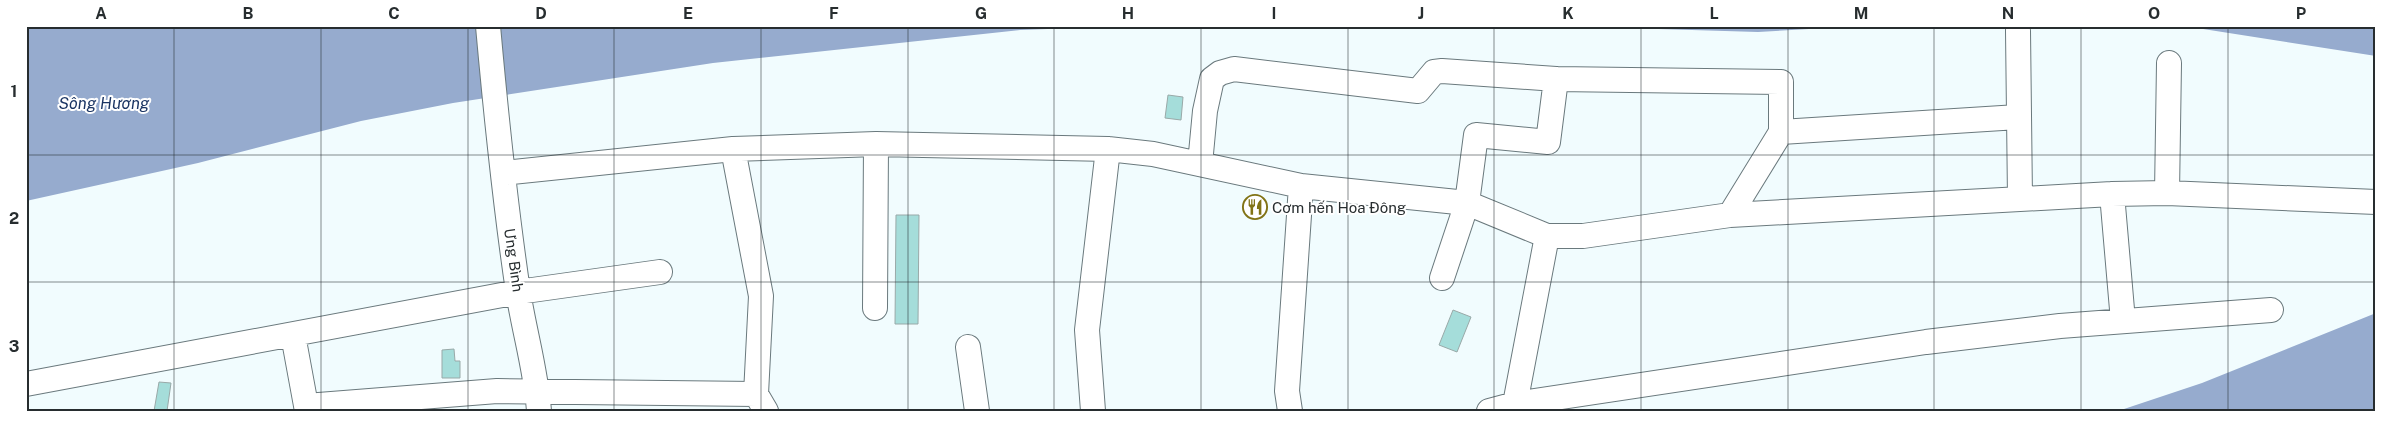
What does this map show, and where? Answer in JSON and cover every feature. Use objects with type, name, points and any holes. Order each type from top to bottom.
[{"type":"street","name":"Ưng Bình","points":[[488,26],[502,174],[518,292],[538,402]]},
{"type":"street","points":[[2018,31],[2020,198]]},
{"type":"street","points":[[2167,193],[2169,63]]},
{"type":"street","points":[[1200,164],[1205,111],[1212,78],[1220,73],[1234,69],[1418,91],[1434,72],[1442,71],[1556,79],[1781,82],[1781,132],[1730,215]]},
{"type":"street","points":[[1442,278],[1467,203],[1476,135],[1548,142],[1556,79]]},
{"type":"street","points":[[1781,132],[2018,117]]},
{"type":"street","points":[[502,174],[733,149],[876,144],[1108,149],[1153,154],[1301,186],[1467,203],[1547,236],[1583,236],[1730,215],[2112,194],[2167,193],[2376,202]]},
{"type":"street","points":[[875,308],[876,144]]},
{"type":"street","points":[[293,335],[307,408],[497,392],[538,402],[761,403],[761,296],[733,149]]},
{"type":"street","points":[[1093,411],[1087,330],[1108,149]]},
{"type":"street","points":[[1290,411],[1287,391],[1301,186]]},
{"type":"street","points":[[2112,194],[2122,321]]},
{"type":"street","points":[[1514,404],[1547,236]]},
{"type":"street","points":[[26,384],[518,292],[660,272]]},
{"type":"street","points":[[1489,411],[1514,404],[1661,383],[1842,353],[2060,326],[2270,310]]},
{"type":"street","points":[[968,347],[977,411]]},
{"type":"water","name":"Sông Hương","points":[[26,26],[1131,26],[1020,30],[713,63],[453,103],[361,121],[198,163],[26,201]]},
{"type":"water","points":[[1441,26],[1862,26],[1758,32],[1592,27]]},
{"type":"water","points":[[2184,26],[2376,26],[2376,56]]},
{"type":"water","points":[[2376,313],[2376,411],[2118,411],[2202,383]]},
{"type":"building","points":[[1168,95],[1183,97],[1181,120],[1165,118]]},
{"type":"building","points":[[896,215],[919,215],[918,324],[895,324]]},
{"type":"building","points":[[1453,310],[1471,317],[1457,352],[1439,345]]},
{"type":"building","points":[[454,349],[455,361],[460,361],[460,378],[442,378],[442,350]]},
{"type":"building","points":[[159,382],[171,383],[167,411],[154,411]]},
{"type":"place","name":"Cơm hến Hoa Đông","points":[[1255,207]]}]
